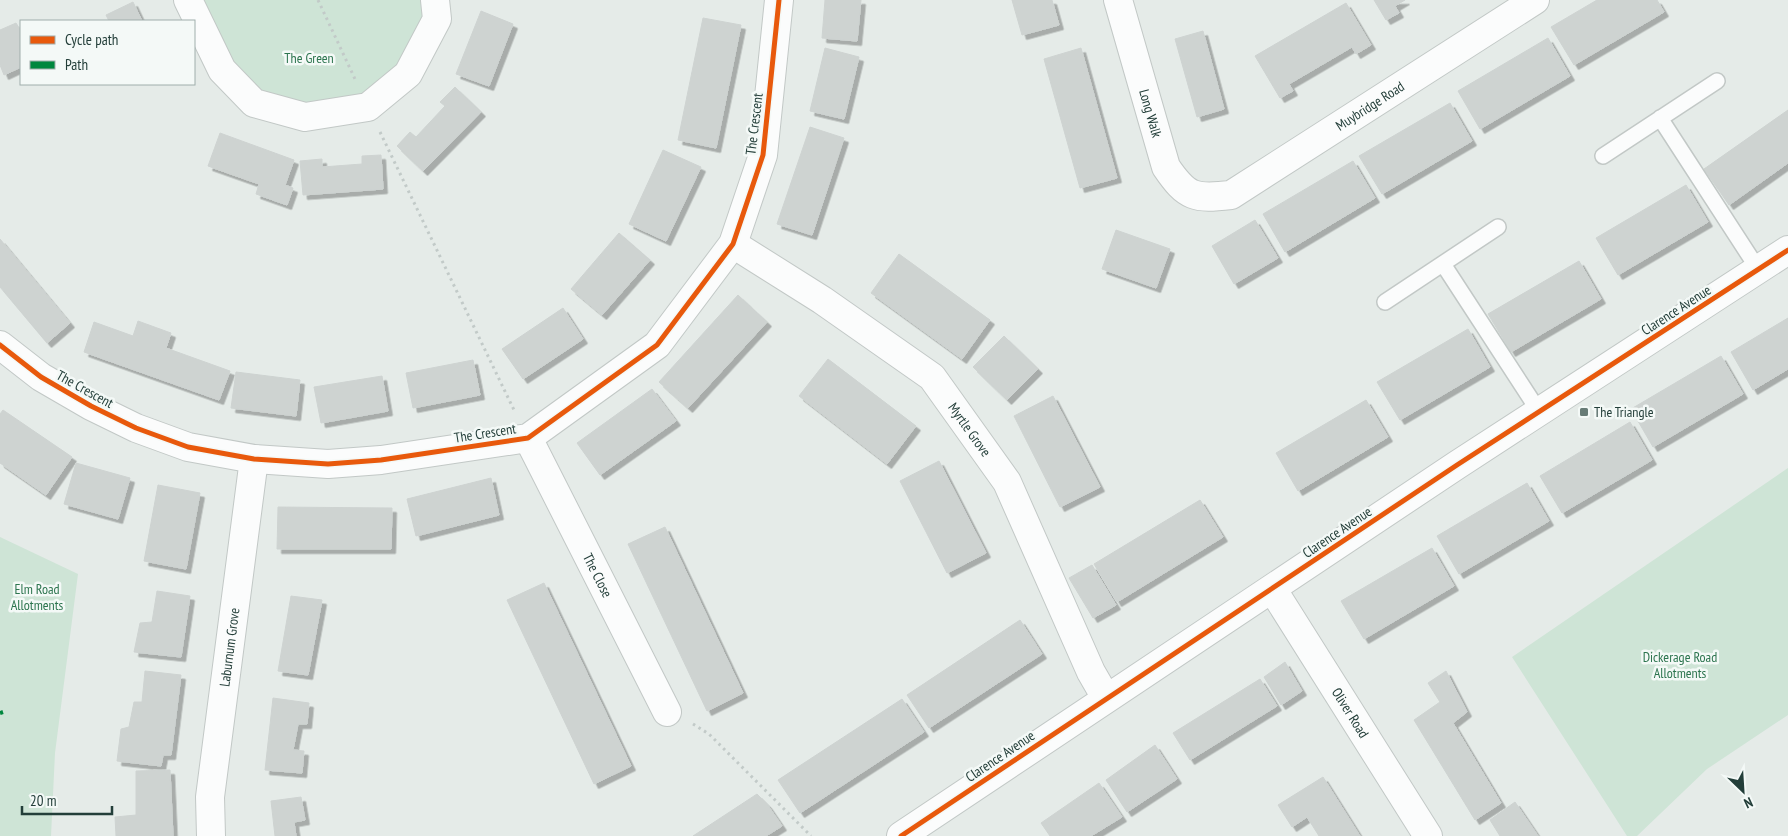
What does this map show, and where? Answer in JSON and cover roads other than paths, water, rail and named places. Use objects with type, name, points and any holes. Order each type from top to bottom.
[{"type":"street","points":[[188,0],[222,70],[254,103],[305,117],[368,108],[408,74],[437,19],[435,0]]},
{"type":"street","name":"The Crescent","points":[[0,345],[41,377],[90,406],[136,428],[188,447],[254,459],[328,464],[346,463],[381,460],[528,438],[657,345],[733,244],[763,155],[779,0]]},
{"type":"street","name":"Muybridge Road","points":[[1201,198],[1231,195],[1535,0]]},
{"type":"street","name":"Long Walk","points":[[1118,4],[1166,167],[1179,186],[1201,198]]},
{"type":"street","name":"Myrtle Grove","points":[[733,244],[822,300],[932,377],[1007,482],[1091,672],[1106,698]]},
{"type":"street","name":"Clarence Avenue","points":[[901,836],[1106,698],[1273,590],[1457,465],[1540,413],[1788,250]]},
{"type":"street","name":"The Close","points":[[528,438],[667,712]]},
{"type":"street","name":"Laburnum Grove","points":[[211,836],[210,796],[254,459]]},
{"type":"street","name":"Oliver Road","points":[[1273,590],[1428,836]]},
{"type":"lane","points":[[1603,156],[1717,81]]},
{"type":"lane","points":[[1660,118],[1758,269]]},
{"type":"lane","points":[[1385,302],[1498,227]]},
{"type":"lane","points":[[1442,264],[1540,413]]},
{"type":"place","name":"The Triangle","points":[[1584,412]]},
{"type":"park label","name":"The Green","points":[[309,58]]},
{"type":"park label","name":"Elm Road Allotments","points":[[37,598]]},
{"type":"park label","name":"Dickerage Road Allotments","points":[[1680,666]]}]
